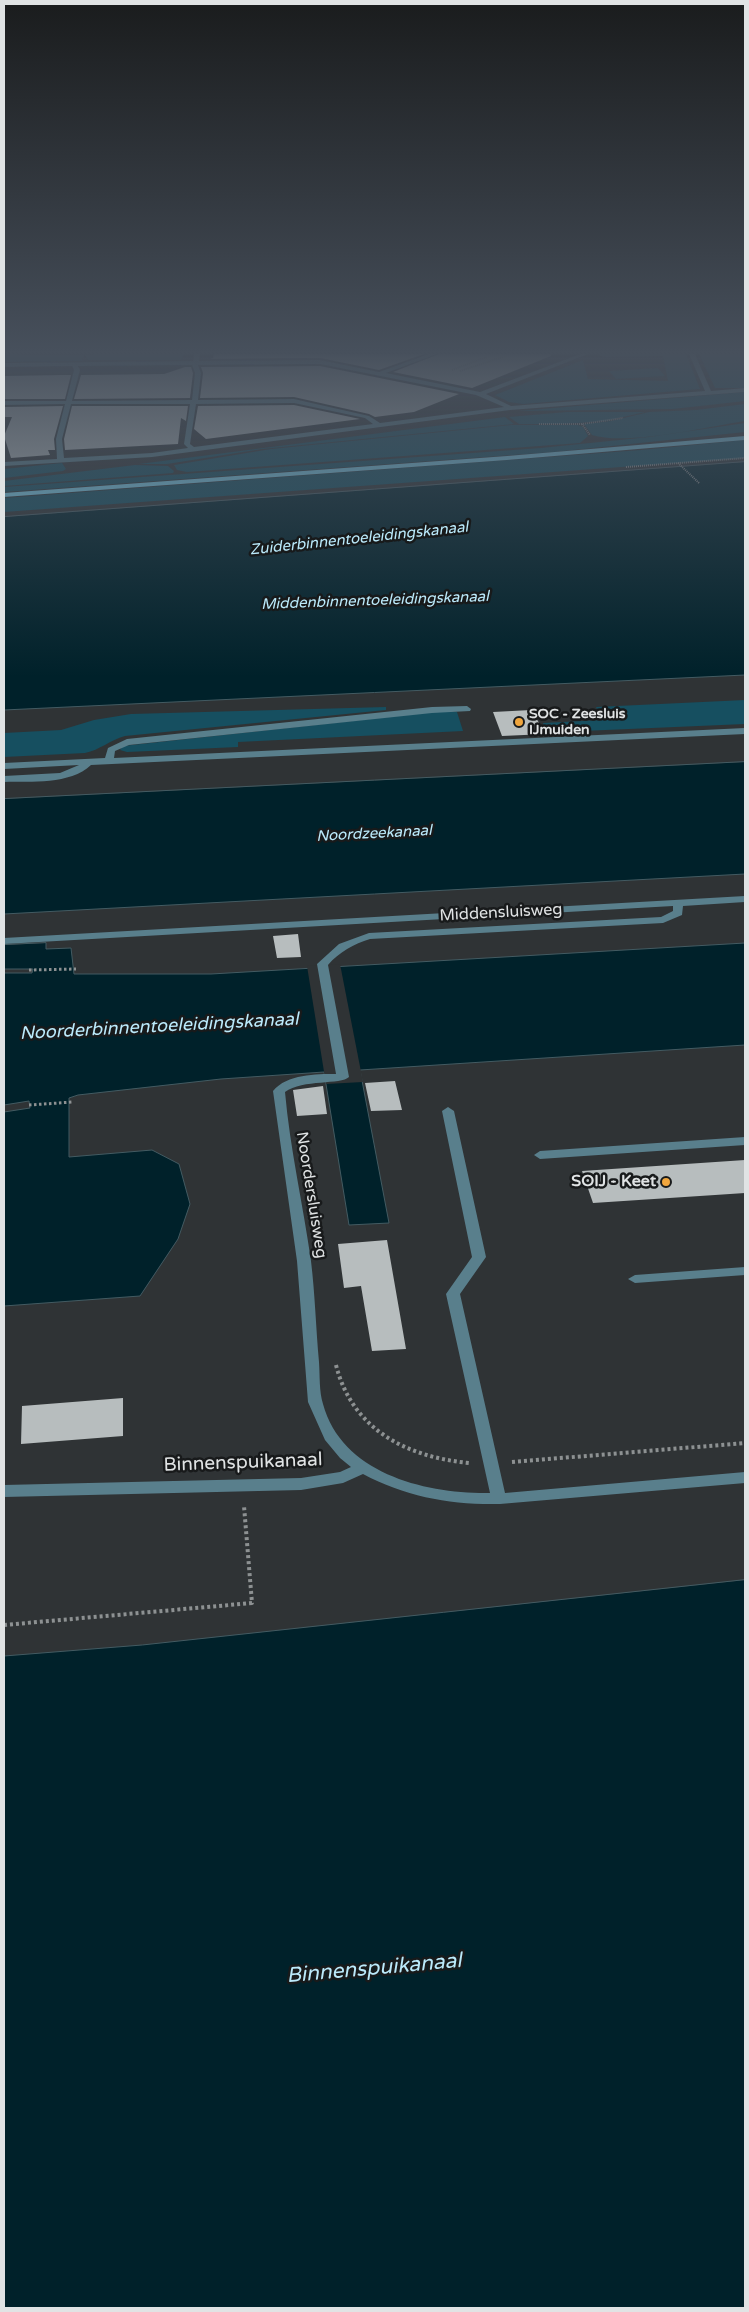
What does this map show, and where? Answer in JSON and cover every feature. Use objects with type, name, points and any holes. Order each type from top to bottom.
[{"type":"main road","points":[[4,495],[454,462]]},
{"type":"street","points":[[4,464],[44,462]]},
{"type":"street","points":[[109,761],[111,750],[127,742],[432,710],[467,709]]},
{"type":"street","points":[[4,766],[745,731]]},
{"type":"street","points":[[4,779],[64,774],[82,769],[88,762]]},
{"type":"street","points":[[4,941],[745,899]]},
{"type":"street","name":"Middensluisweg","points":[[322,964],[339,949],[355,940],[369,936],[663,920],[678,913],[678,903]]},
{"type":"street","name":"Noordersluisweg","points":[[322,964],[342,1077],[292,1083],[284,1086],[279,1092],[304,1261],[315,1402],[321,1420],[331,1436],[346,1454],[364,1467]]},
{"type":"street","points":[[448,1111],[479,1257],[453,1294],[499,1498]]},
{"type":"street","points":[[540,1155],[745,1141]]},
{"type":"street","points":[[635,1279],[745,1271]]},
{"type":"street","points":[[364,1467],[399,1484],[441,1496],[499,1498],[745,1478]]},
{"type":"street","name":"Binnenspuikanaal","points":[[4,1492],[319,1482],[343,1477],[364,1467]]},
{"type":"path","points":[[678,463],[699,483]]},
{"type":"path","points":[[29,970],[76,969]]},
{"type":"path","points":[[29,1105],[73,1102]]},
{"type":"path","points":[[4,1625],[252,1603],[242,1485]]},
{"type":"shaded area","points":[[155,462],[180,462],[167,464],[139,464]]},
{"type":"shaded area","points":[[193,462],[324,462],[187,472],[177,470],[174,465]]},
{"type":"shaded area","points":[[350,462],[418,462],[4,492],[4,487]]},
{"type":"shaded area","points":[[483,462],[692,462],[4,512],[4,498]]},
{"type":"shaded area","points":[[62,463],[66,469],[63,471],[4,478],[4,469]]},
{"type":"shaded area","points":[[135,465],[168,466],[174,471],[173,473],[4,486],[4,481]]},
{"type":"shaded area","points":[[745,700],[745,724],[536,733],[535,730],[545,729],[543,723],[602,720],[596,707]]},
{"type":"shaded area","points":[[386,707],[386,710],[125,736],[85,753],[4,757],[4,733],[61,730],[94,720],[131,714]]},
{"type":"shaded area","points":[[434,712],[457,712],[463,731],[238,742],[238,747],[127,752],[120,750],[123,746]]},
{"type":"water","points":[[745,462],[745,675],[4,710],[4,517]]},
{"type":"water","name":"Noordzeekanaal","points":[[745,762],[745,874],[4,914],[4,799]]},
{"type":"water","name":"Noorderbinnentoeleidingskanaal","points":[[46,943],[46,949],[71,948],[74,974],[211,974],[745,943],[745,1045],[360,1070],[389,1223],[349,1225],[324,1072],[221,1079],[78,1095],[69,1098],[69,1157],[152,1150],[179,1164],[190,1204],[178,1239],[140,1296],[4,1306],[4,1112],[30,1108],[29,1101],[4,1105],[4,973],[32,973],[33,969],[4,969],[4,945]]},
{"type":"water","points":[[745,1580],[745,2308],[4,2308],[4,1656],[142,1645]]},
{"type":"pier","points":[[340,964],[363,1082],[326,1084],[307,966]]},
{"type":"building","points":[[531,710],[546,734],[502,736],[493,712]]},
{"type":"building","points":[[298,934],[301,957],[277,958],[273,936]]},
{"type":"building","points":[[395,1081],[402,1110],[371,1111],[365,1083]]},
{"type":"building","points":[[323,1086],[327,1114],[297,1116],[293,1090]]},
{"type":"building","name":"SOIJ - Keet","points":[[745,1160],[745,1193],[593,1203],[582,1171]]},
{"type":"building","points":[[387,1240],[406,1349],[372,1351],[361,1286],[344,1288],[338,1244]]},
{"type":"building","points":[[123,1398],[123,1436],[21,1444],[22,1406]]},
{"type":"place","name":"SOC - Zeesluis IJmuiden","points":[[519,722]]},
{"type":"place","name":"SOIJ - Keet","points":[[666,1182]]},
{"type":"water label","name":"Zuiderbinnentoeleidingskanaal","points":[[359,539]]},
{"type":"water label","name":"Middenbinnentoeleidingskanaal","points":[[375,601]]}]
